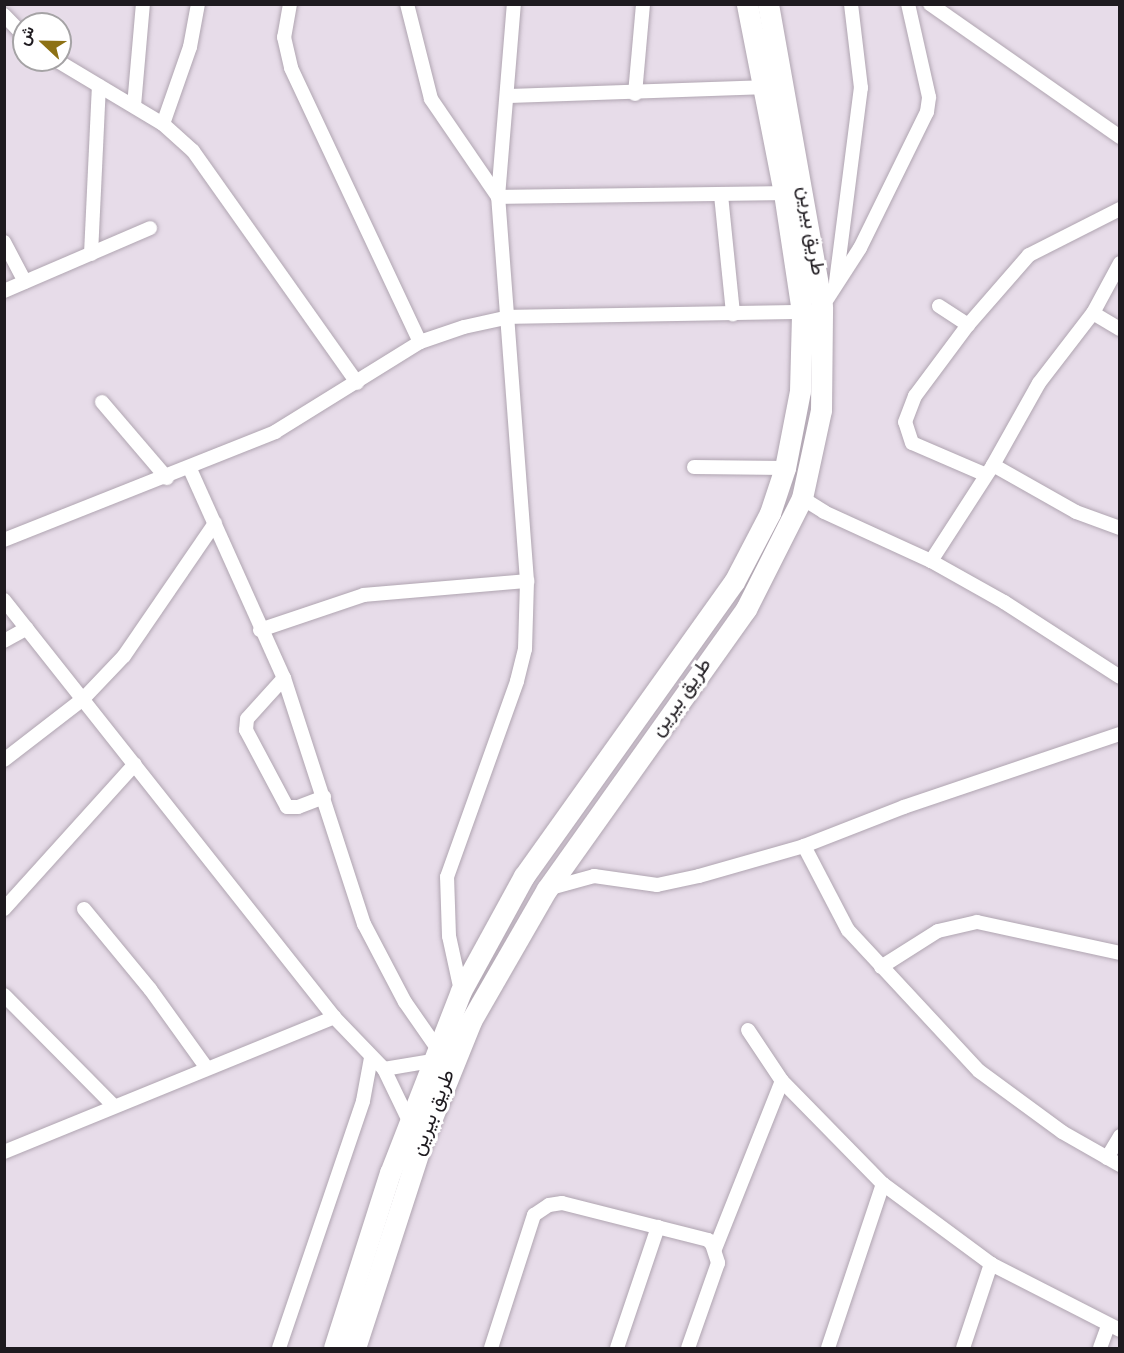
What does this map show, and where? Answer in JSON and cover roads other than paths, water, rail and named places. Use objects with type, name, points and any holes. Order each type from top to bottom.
[{"type":"main road","name":"طريق بيرين","points":[[334,1348],[409,1121],[461,991],[524,876],[734,582],[770,513],[785,468],[800,391],[812,310],[784,193],[747,4]]},
{"type":"main road","name":"طريق بيرين","points":[[355,1348],[421,1145],[449,1072],[482,1001],[547,889],[746,609],[798,508],[821,410],[812,310],[768,4]]},
{"type":"street","points":[[134,106],[143,4]]},
{"type":"street","points":[[163,124],[190,47],[198,4]]},
{"type":"street","points":[[290,4],[284,37],[291,68],[420,342]]},
{"type":"street","points":[[407,4],[431,99],[498,197]]},
{"type":"street","points":[[461,991],[449,936],[447,877],[523,663],[527,581],[509,317],[498,197],[509,96],[514,4]]},
{"type":"street","points":[[635,94],[643,4]]},
{"type":"street","points":[[836,287],[861,88],[851,4]]},
{"type":"street","points":[[4,540],[190,469],[275,432],[420,342],[509,317],[733,314],[812,310],[836,287],[860,248],[929,105],[908,4]]},
{"type":"street","points":[[930,4],[1119,137]]},
{"type":"street","points":[[72,70],[163,124],[193,151],[357,383]]},
{"type":"street","points":[[91,254],[99,86]]},
{"type":"street","points":[[509,96],[635,94],[762,87]]},
{"type":"street","points":[[498,197],[784,193]]},
{"type":"street","points":[[722,195],[733,314]]},
{"type":"street","points":[[1119,209],[1029,255],[968,325],[915,396],[905,422],[907,434],[918,448],[988,470],[1076,512],[1119,528]]},
{"type":"street","points":[[4,291],[150,228]]},
{"type":"street","points":[[4,242],[25,282]]},
{"type":"street","points":[[931,561],[1039,382],[1093,313],[1119,263]]},
{"type":"street","points":[[939,306],[968,325]]},
{"type":"street","points":[[1093,313],[1119,329]]},
{"type":"street","points":[[102,402],[167,478]]},
{"type":"street","points":[[694,467],[785,468]]},
{"type":"street","points":[[190,469],[260,630],[284,678],[364,924],[434,1054],[384,1069]]},
{"type":"street","points":[[798,508],[824,512],[931,561],[1004,602],[1119,677]]},
{"type":"street","points":[[798,508],[824,512]]},
{"type":"street","points":[[4,760],[83,699],[139,636],[215,523]]},
{"type":"street","points":[[260,630],[364,596],[527,581]]},
{"type":"street","points":[[4,600],[334,1017],[384,1069],[409,1121]]},
{"type":"street","points":[[4,641],[27,628]]},
{"type":"street","points":[[284,678],[248,719],[246,730],[287,807],[298,807],[324,796]]},
{"type":"street","points":[[547,889],[594,876],[657,885],[804,846],[904,807],[1119,734]]},
{"type":"street","points":[[4,909],[135,764]]},
{"type":"street","points":[[804,846],[848,930],[979,1071],[1062,1131],[1113,1162],[1119,1136]]},
{"type":"street","points":[[84,909],[150,989],[206,1067]]},
{"type":"street","points":[[881,966],[938,931],[977,922],[1119,953]]},
{"type":"street","points":[[4,994],[113,1105]]},
{"type":"street","points":[[4,1152],[113,1105],[334,1017]]},
{"type":"street","points":[[748,1030],[782,1081],[883,1184],[991,1264],[1114,1328],[1100,1348]]},
{"type":"street","points":[[279,1348],[363,1101],[371,1058]]},
{"type":"street","points":[[715,1249],[782,1081]]},
{"type":"street","points":[[828,1348],[883,1184]]},
{"type":"street","points":[[491,1348],[530,1224],[541,1209],[562,1203],[708,1240],[715,1249],[718,1263],[688,1348]]},
{"type":"street","points":[[617,1348],[658,1227]]},
{"type":"street","points":[[963,1348],[991,1264]]}]
